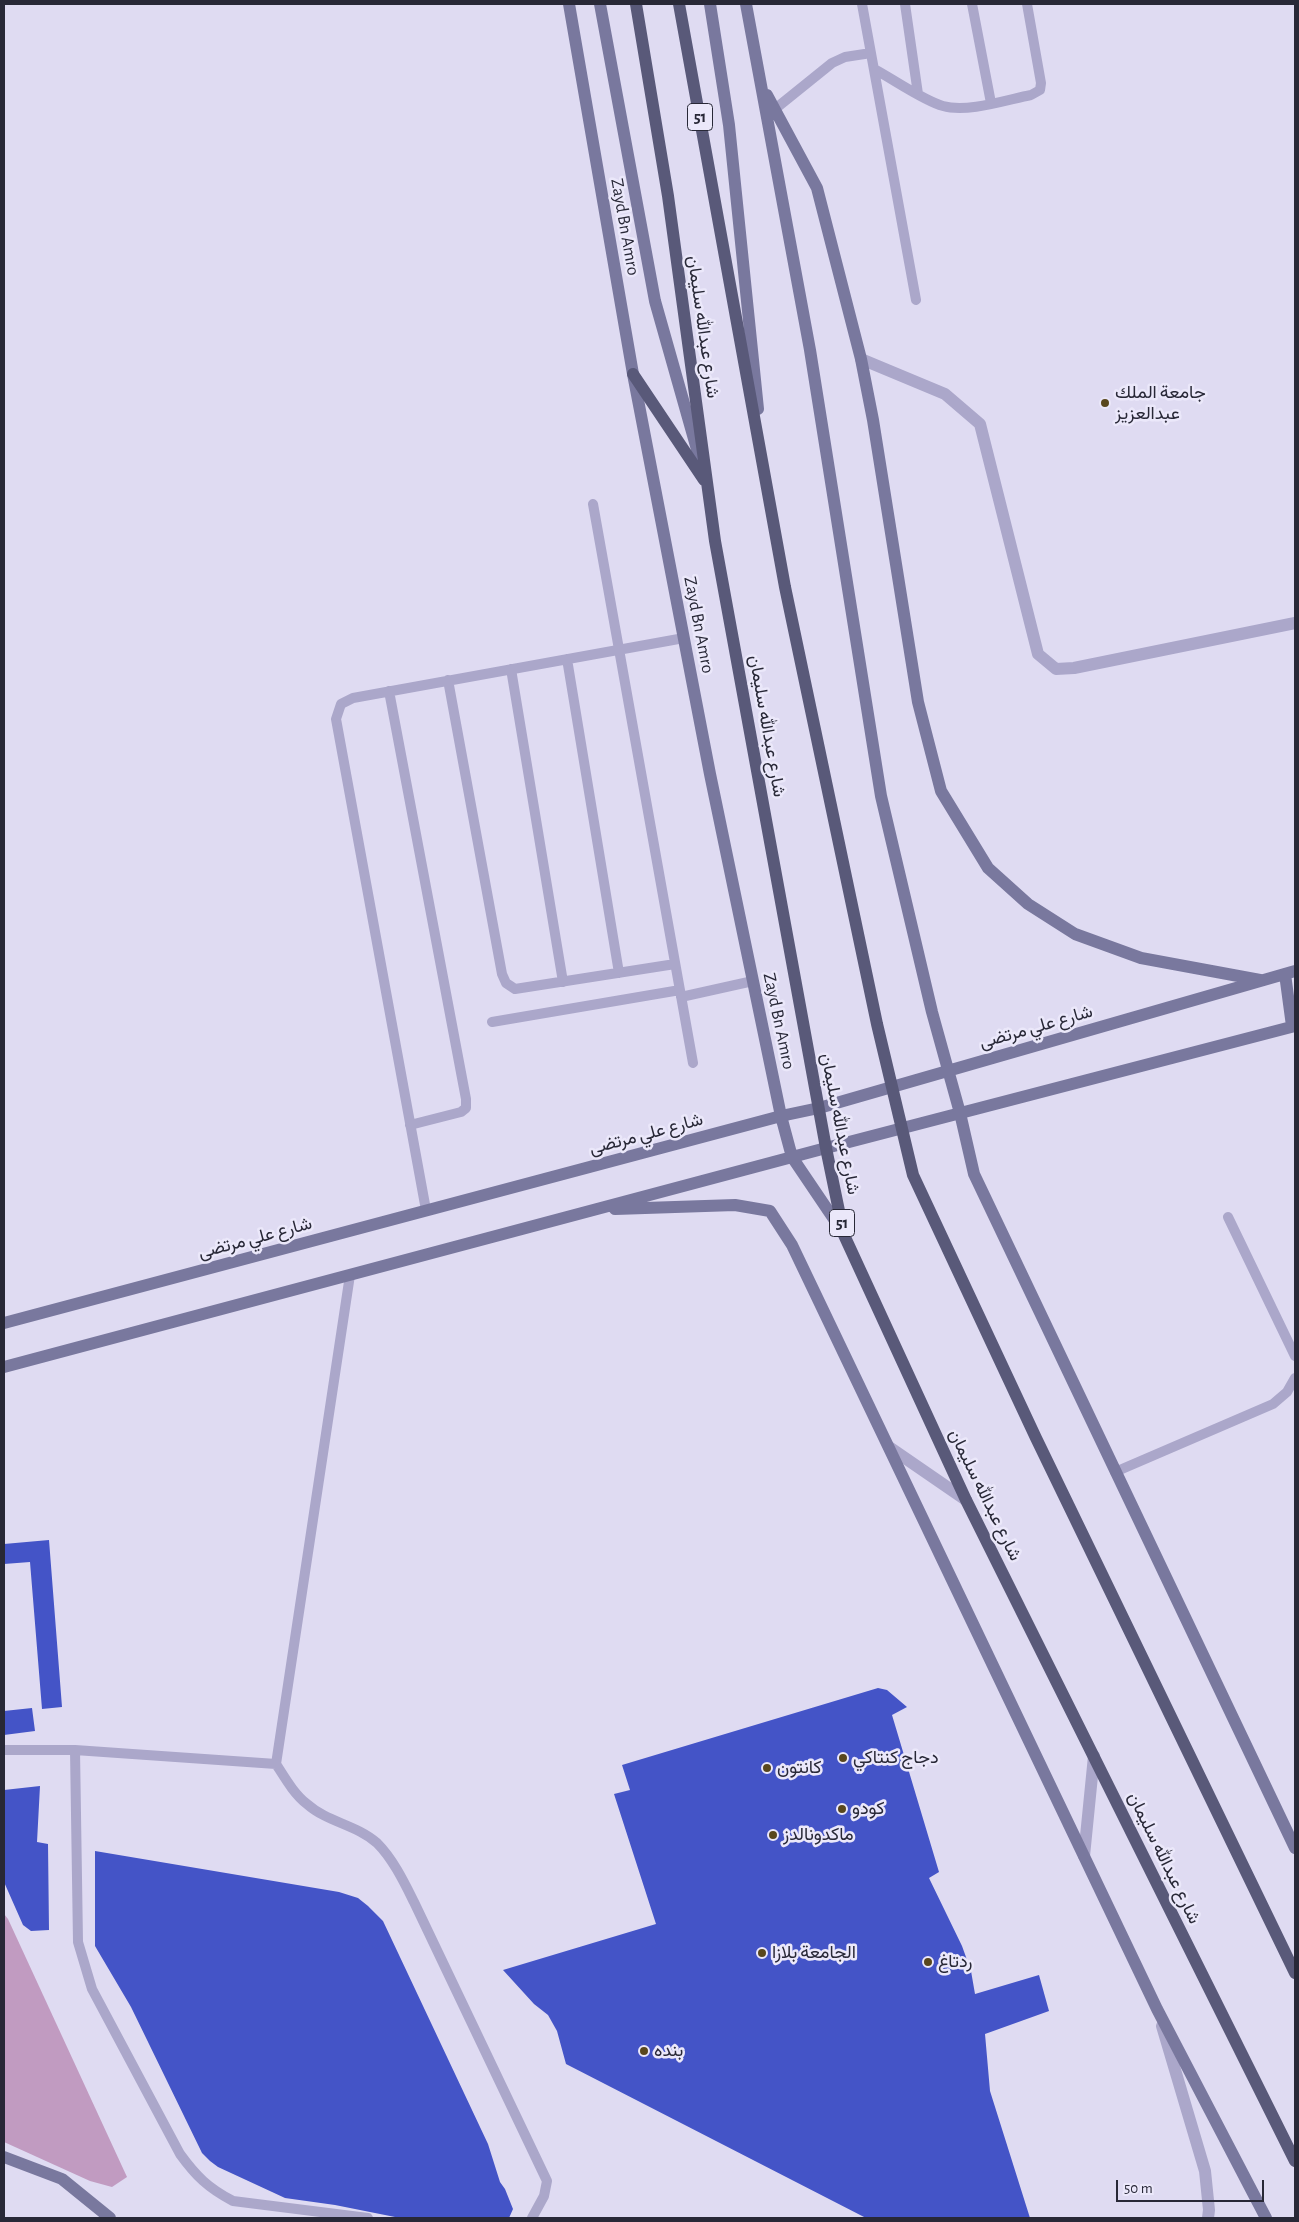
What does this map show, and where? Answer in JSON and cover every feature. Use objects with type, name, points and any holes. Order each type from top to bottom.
[{"type":"main road","name":"Zayd Bn Amro","points":[[570,4],[633,374],[684,638],[781,1116],[792,1157],[844,1235]]},
{"type":"main road","points":[[600,4],[655,301],[706,484]]},
{"type":"main road","name":"شارع عبدالله سليمان","points":[[636,4],[668,196],[706,484],[717,550],[826,1148],[844,1235],[966,1500],[1295,2161]]},
{"type":"main road","name":"شارع عبدالله سليمان","points":[[679,4],[787,597],[892,1087],[913,1175],[1041,1447],[1295,1972]]},
{"type":"main road","points":[[710,4],[729,125],[764,472]]},
{"type":"main road","points":[[746,4],[761,84],[771,113],[881,796],[932,1012],[960,1113],[974,1174],[1295,1848]]},
{"type":"main road","points":[[771,113],[817,188],[861,359],[874,420],[918,702],[941,791],[988,868],[1028,904],[1075,934],[1141,958],[1262,980]]},
{"type":"main road","points":[[633,374],[706,484]]},
{"type":"main road","points":[[4,1367],[826,1148],[1294,1026],[1290,972]]},
{"type":"main road","name":"شارع علي مرتضى","points":[[4,1323],[781,1116],[819,1108],[1290,972]]},
{"type":"main road","points":[[592,1210],[735,1205],[770,1210],[792,1245],[1158,2009],[1266,2218]]},
{"type":"main road","points":[[4,2157],[62,2179],[110,2218]]},
{"type":"street","points":[[861,359],[945,394],[980,424],[1038,654],[1056,668],[1074,668],[1295,623]]},
{"type":"street","points":[[889,1447],[966,1500]]},
{"type":"street","points":[[1084,1856],[1094,1756]]},
{"type":"street","points":[[1158,2009],[1204,2171],[1210,2210],[1208,2218]]},
{"type":"lane","points":[[862,4],[916,300]]},
{"type":"lane","points":[[904,4],[918,94]]},
{"type":"lane","points":[[972,4],[991,103]]},
{"type":"lane","points":[[874,69],[944,107],[959,108],[1031,95],[1040,90],[1027,4]]},
{"type":"lane","points":[[771,113],[832,64],[845,57],[871,52]]},
{"type":"lane","points":[[593,504],[693,1063]]},
{"type":"lane","points":[[426,1210],[336,719],[341,704],[353,698],[389,691],[684,638]]},
{"type":"lane","points":[[567,659],[618,973]]},
{"type":"lane","points":[[511,669],[563,982]]},
{"type":"lane","points":[[448,680],[502,974],[506,983],[515,989],[675,964]]},
{"type":"lane","points":[[389,691],[466,1099],[466,1108],[461,1112],[410,1125]]},
{"type":"lane","points":[[492,1022],[753,981]]},
{"type":"lane","points":[[1228,1217],[1295,1356]]},
{"type":"lane","points":[[350,1275],[276,1764],[290,1786],[307,1804],[325,1815],[358,1830],[378,1844],[399,1874],[546,2181],[544,2196],[532,2218]]},
{"type":"lane","points":[[1115,1472],[1273,1404],[1287,1392],[1295,1378]]},
{"type":"lane","points":[[4,1750],[76,1750],[276,1764]]},
{"type":"lane","points":[[76,1750],[78,1942],[84,1966],[92,1989],[180,2154],[198,2178],[216,2192],[233,2201],[368,2218]]},
{"type":"shaded area","points":[[4,1914],[8,1919],[127,2177],[112,2187],[90,2181],[4,2142]]},
{"type":"building","points":[[49,1540],[62,1707],[42,1709],[30,1562],[4,1564],[4,1544]]},
{"type":"building","name":"الجامعة بلازا","points":[[878,1688],[887,1690],[907,1707],[892,1715],[939,1872],[929,1878],[962,1946],[971,1971],[975,1994],[1039,1975],[1049,2011],[985,2034],[990,2091],[1030,2218],[866,2218],[566,2064],[557,2031],[548,2015],[534,2004],[503,1970],[656,1924],[614,1794],[630,1790],[622,1765]]},
{"type":"building","points":[[32,1708],[35,1731],[4,1735],[4,1711]]},
{"type":"building","points":[[40,1786],[37,1842],[48,1844],[49,1930],[31,1931],[23,1925],[4,1882],[4,1790]]},
{"type":"building","points":[[95,1851],[339,1892],[358,1898],[368,1906],[383,1921],[488,2144],[500,2182],[513,2209],[509,2218],[400,2218],[335,2205],[285,2198],[218,2167],[210,2161],[202,2153],[131,2007],[95,1946]]},
{"type":"place","name":"جامعة الملك عبدالعزيز","points":[[1105,403]]},
{"type":"place","name":"دجاج كنتاكي","points":[[843,1758]]},
{"type":"place","name":"كانتون","points":[[767,1768]]},
{"type":"place","name":"كودو","points":[[842,1809]]},
{"type":"place","name":"ماكدونالدز","points":[[773,1835]]},
{"type":"place","name":"الجامعة بلازا","points":[[762,1953]]},
{"type":"place","name":"ردتاغ","points":[[928,1962]]},
{"type":"place","name":"بنده","points":[[644,2051]]}]
